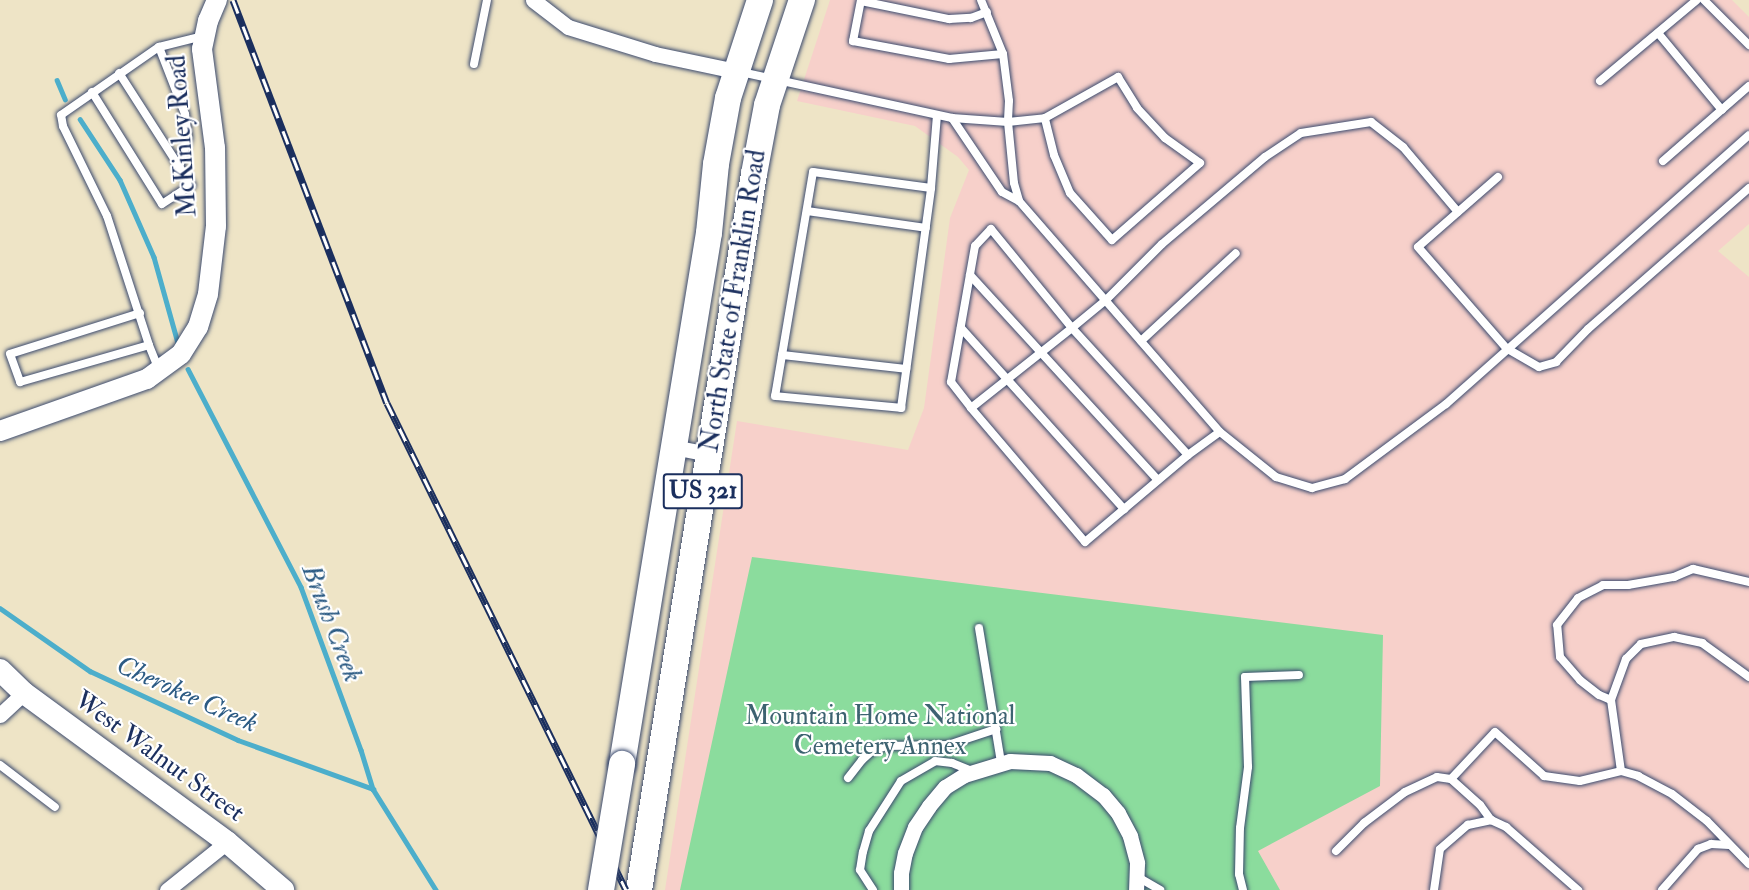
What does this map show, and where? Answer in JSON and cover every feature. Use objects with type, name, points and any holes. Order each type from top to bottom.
[{"type":"highway","name":"North State of Franklin Road","points":[[601,890],[714,198],[716,164],[728,98],[760,0]]},
{"type":"highway","name":"North State of Franklin Road","points":[[639,890],[756,165],[775,80],[802,0]]},
{"type":"main road","name":"West Walnut Street","points":[[0,670],[24,693],[227,842],[283,890]]},
{"type":"street","points":[[533,0],[568,27],[655,54],[736,71]]},
{"type":"street","name":"McKinley Road","points":[[0,431],[128,388],[160,371],[181,354],[190,342],[208,294],[216,226],[215,148],[202,49],[215,1]]},
{"type":"street","points":[[673,447],[709,454]]},
{"type":"street","points":[[0,715],[24,693]]},
{"type":"street","points":[[901,890],[900,873],[915,827],[945,787],[973,772],[1010,761],[1050,764],[1076,775],[1104,795],[1118,813],[1130,836],[1137,864],[1136,883]]},
{"type":"street","points":[[166,890],[227,842]]},
{"type":"lane","points":[[474,64],[486,0]]},
{"type":"lane","points":[[987,12],[971,18],[949,19],[861,0],[853,41],[949,58],[1003,54]]},
{"type":"lane","points":[[981,0],[1003,54],[1009,101],[1008,122],[1014,183],[1019,201]]},
{"type":"lane","points":[[1600,81],[1697,0]]},
{"type":"lane","points":[[1704,0],[1749,45]]},
{"type":"lane","points":[[1658,33],[1722,110]]},
{"type":"lane","points":[[160,371],[149,345],[107,216],[63,126],[61,115],[159,47],[205,35]]},
{"type":"lane","points":[[159,47],[185,114],[188,138],[179,167]]},
{"type":"lane","points":[[736,71],[952,118],[1008,122],[1045,118],[1118,77],[1137,108],[1165,138],[1200,163],[1112,240],[1070,193],[1054,155],[1045,118]]},
{"type":"lane","points":[[92,92],[162,204],[191,185],[119,73]]},
{"type":"lane","points":[[1663,161],[1749,86]]},
{"type":"lane","points":[[931,188],[813,172],[775,396],[900,408],[926,228],[931,188],[937,115]]},
{"type":"lane","points":[[952,118],[1002,192],[1019,201],[1220,432],[1276,477],[1312,488],[1345,478],[1446,404],[1506,348],[1749,135]]},
{"type":"lane","points":[[971,408],[1106,300],[1162,244],[1265,158],[1301,133],[1371,122],[1403,147],[1458,212]]},
{"type":"lane","points":[[1498,177],[1418,247],[1506,348],[1539,367],[1556,362],[1588,329],[1749,188]]},
{"type":"lane","points":[[807,211],[926,228]]},
{"type":"lane","points":[[1188,455],[1072,328],[992,229],[975,246],[951,382],[1085,542],[1188,455],[1220,432]]},
{"type":"lane","points":[[1141,341],[1236,253]]},
{"type":"lane","points":[[970,275],[1158,480]]},
{"type":"lane","points":[[140,313],[10,354],[18,381],[149,345]]},
{"type":"lane","points":[[961,328],[1124,509]]},
{"type":"lane","points":[[782,355],[906,369]]},
{"type":"lane","points":[[1611,700],[1599,695],[1580,680],[1560,657],[1557,625],[1578,598],[1603,585],[1628,585],[1674,577],[1693,569],[1749,582]]},
{"type":"lane","points":[[980,628],[1001,763]]},
{"type":"lane","points":[[1621,771],[1611,700],[1626,659],[1641,644],[1674,637],[1702,643],[1749,677]]},
{"type":"lane","points":[[1243,890],[1239,874],[1240,828],[1248,767],[1245,677],[1299,675]]},
{"type":"lane","points":[[848,778],[872,751],[886,746],[948,745],[996,729]]},
{"type":"lane","points":[[1451,779],[1494,732],[1544,776],[1580,781],[1621,771],[1672,794],[1707,821],[1749,864]]},
{"type":"lane","points":[[873,890],[860,870],[863,852],[869,831],[901,782],[935,761],[952,763],[973,772]]},
{"type":"lane","points":[[0,765],[55,807]]},
{"type":"lane","points":[[1336,851],[1364,823],[1405,792],[1437,777],[1451,779],[1491,820],[1506,827],[1578,890]]},
{"type":"lane","points":[[1434,890],[1440,849],[1468,825],[1491,820]]},
{"type":"lane","points":[[1662,890],[1698,849],[1711,844],[1729,845]]},
{"type":"lane","points":[[1136,883],[1160,890]]},
{"type":"shaded area","points":[[830,0],[1732,0],[1749,17],[1749,224],[1718,251],[1749,277],[1749,890],[665,890],[737,421],[908,450],[924,408],[950,218],[969,170],[958,157],[915,126],[797,101]]},
{"type":"green space","name":"Mountain Home National Cemetery Annex","points":[[752,557],[1383,635],[1380,786],[1258,851],[1280,890],[680,890]]},
{"type":"waterway","name":"Brush Creek","points":[[57,80],[65,99]]},
{"type":"waterway","name":"Brush Creek","points":[[80,119],[120,180],[154,257],[178,343]]},
{"type":"waterway","name":"Brush Creek","points":[[188,369],[301,587],[373,789],[436,890]]},
{"type":"waterway","name":"Cherokee Creek","points":[[0,608],[90,671],[238,740],[373,789]]},
{"type":"railway","points":[[233,0],[387,403],[626,890]]}]
